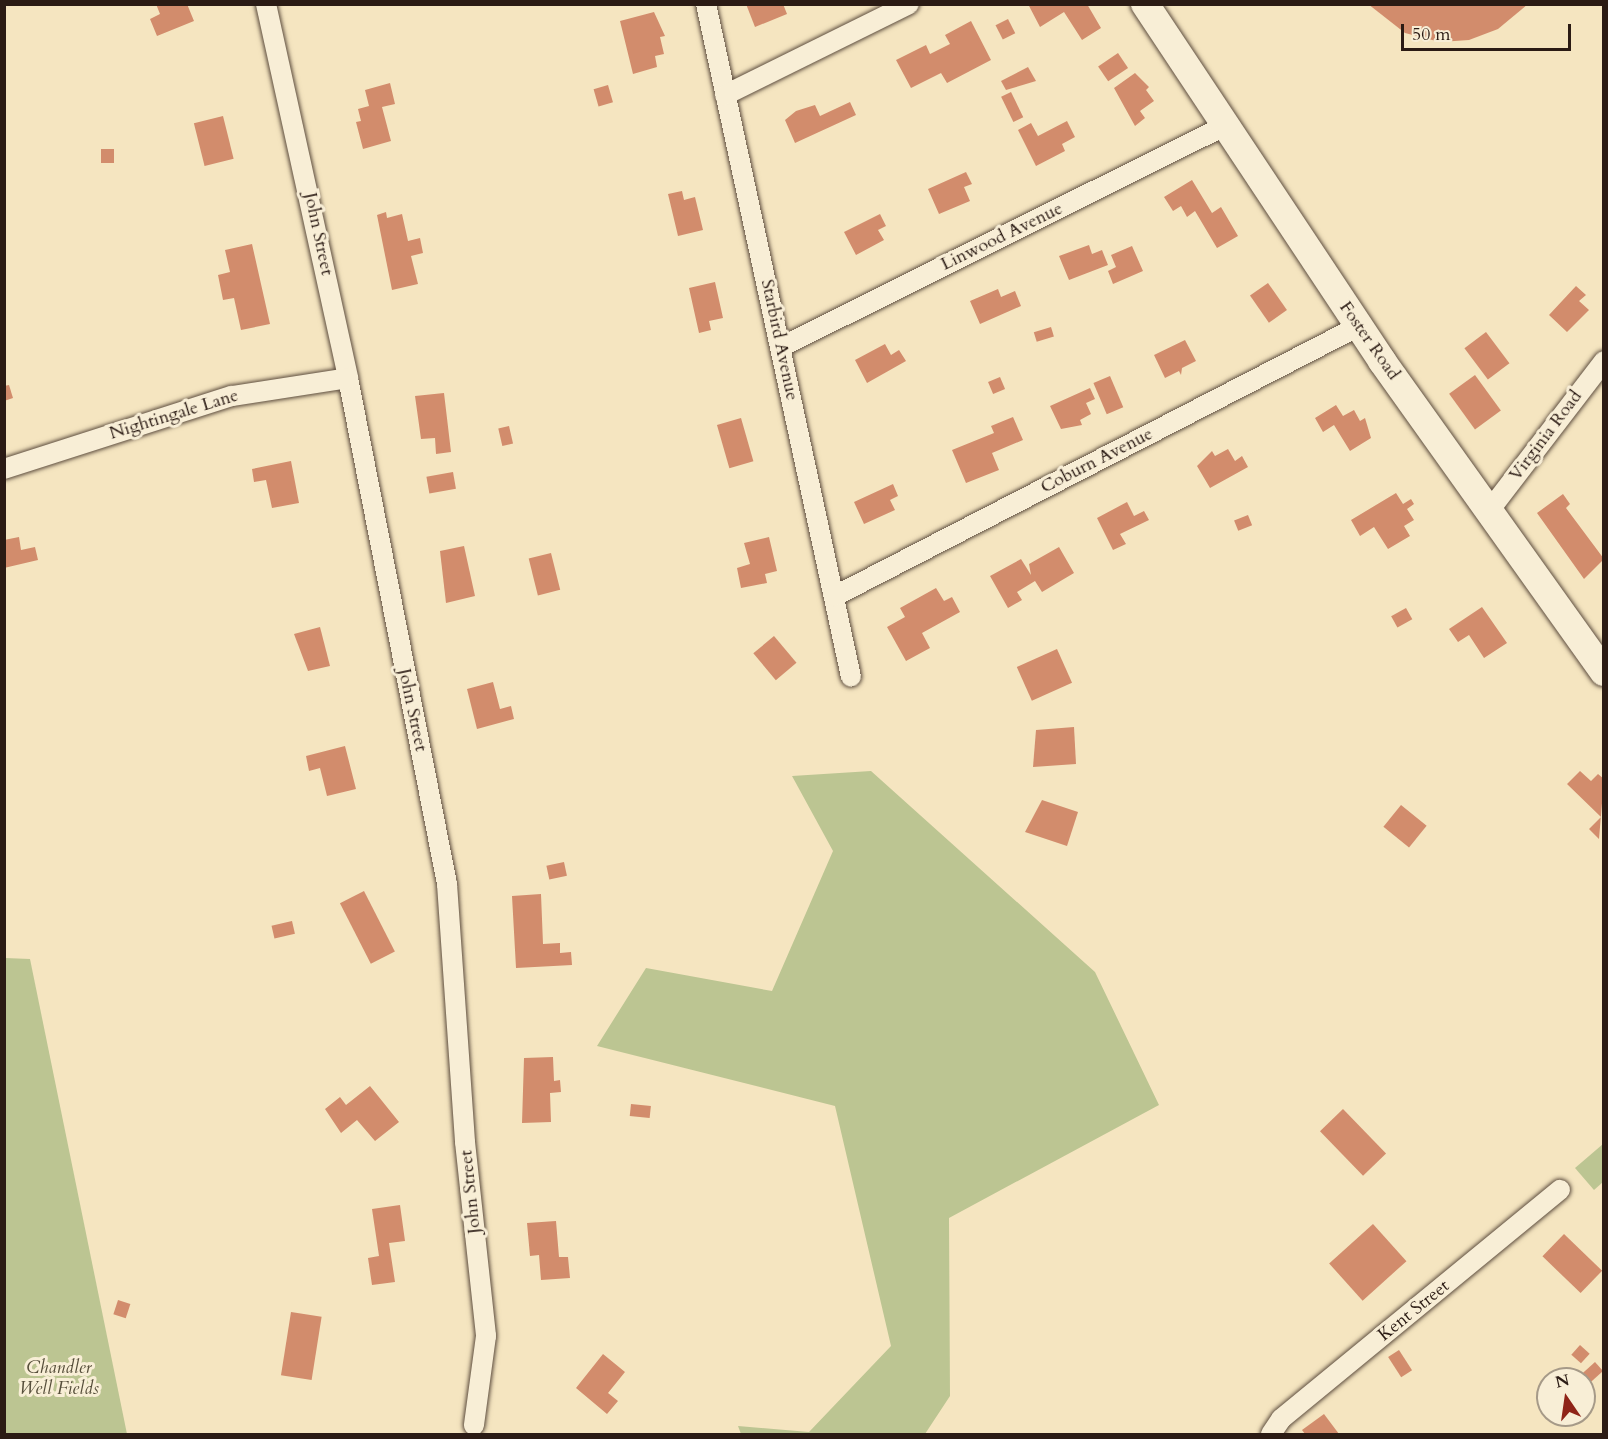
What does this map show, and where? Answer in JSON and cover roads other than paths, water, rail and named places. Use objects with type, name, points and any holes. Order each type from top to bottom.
[{"type":"street","name":"John Street","points":[[266,4],[348,378],[447,884],[465,1142],[486,1336],[474,1425]]},
{"type":"street","name":"Starbird Avenue","points":[[706,4],[851,677]]},
{"type":"street","points":[[725,94],[909,4]]},
{"type":"street","name":"Foster Road","points":[[1144,4],[1223,127],[1359,326],[1604,672]]},
{"type":"street","name":"Linwood Avenue","points":[[781,346],[1223,127]]},
{"type":"street","name":"Coburn Avenue","points":[[835,596],[1359,326]]},
{"type":"street","name":"Virginia Road","points":[[1489,511],[1604,361]]},
{"type":"street","name":"Nightingale Lane","points":[[4,470],[232,396],[348,378]]},
{"type":"street","name":"Kent Street","points":[[1271,1434],[1281,1419],[1560,1190]]},
{"type":"park label","name":"Chandler Well Fields","points":[[59,1379]]}]
